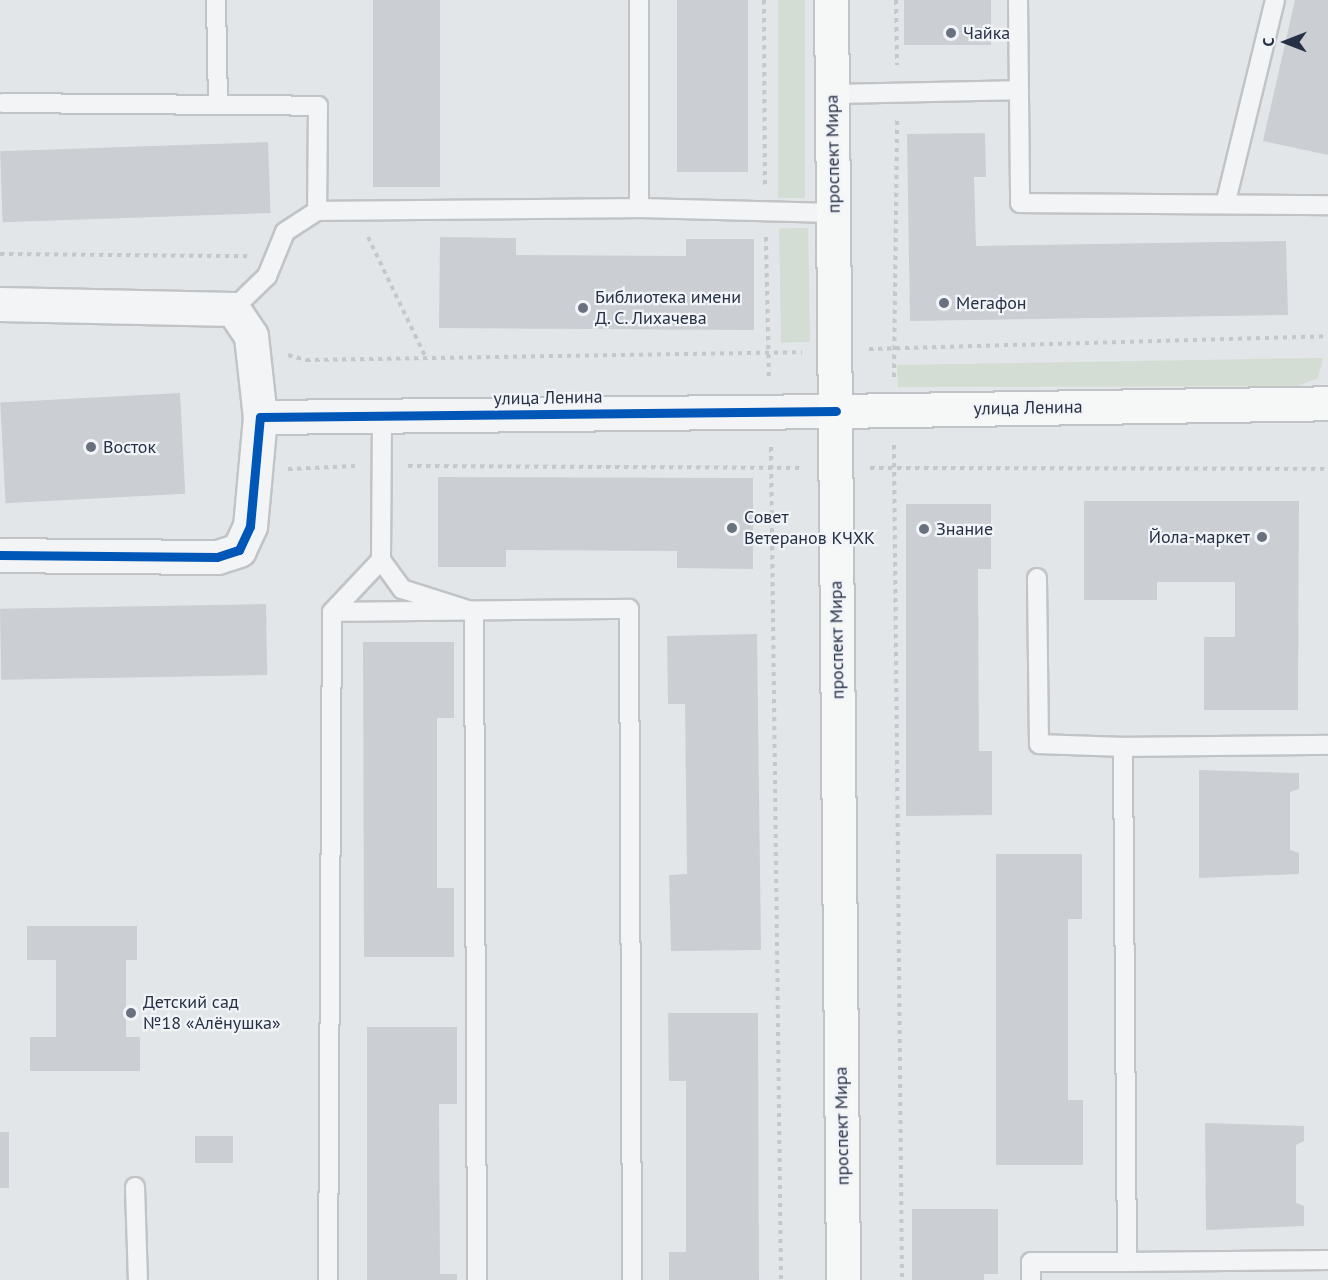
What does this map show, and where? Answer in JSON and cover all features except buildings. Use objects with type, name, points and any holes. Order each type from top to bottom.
[{"type":"main road","name":"проспект Мира","points":[[831,0],[838,351],[836,411],[843,1280]]},
{"type":"main road","name":"улица Ленина","points":[[836,411],[1328,403]]},
{"type":"street","points":[[0,304],[233,309],[252,336],[260,417],[250,526],[239,550],[217,557],[0,555]]},
{"type":"street","name":"улица Ленина","points":[[260,417],[836,411]]},
{"type":"lane","points":[[216,0],[218,105]]},
{"type":"lane","points":[[639,0],[639,208]]},
{"type":"lane","points":[[1018,0],[1020,203],[1227,201],[1328,205]]},
{"type":"lane","points":[[1227,201],[1275,0]]},
{"type":"lane","points":[[832,94],[1018,90]]},
{"type":"lane","points":[[3,103],[318,106],[317,211]]},
{"type":"lane","points":[[233,309],[270,267],[285,232],[317,211],[639,208],[834,213]]},
{"type":"lane","points":[[382,417],[381,560],[402,589],[474,612]]},
{"type":"lane","points":[[328,1280],[332,612],[381,560]]},
{"type":"lane","points":[[1037,578],[1039,744],[1123,747],[1328,745]]},
{"type":"lane","points":[[332,612],[629,609],[632,1280]]},
{"type":"lane","points":[[474,612],[477,1280]]},
{"type":"lane","points":[[1123,747],[1127,1262]]},
{"type":"lane","points":[[135,1187],[138,1280]]},
{"type":"lane","points":[[1031,1280],[1031,1262],[1328,1260]]},
{"type":"path","points":[[896,0],[897,93],[893,347],[902,1280]]},
{"type":"path","points":[[356,210],[426,358]]},
{"type":"path","points":[[0,254],[241,255],[258,257],[270,267]]},
{"type":"path","points":[[282,349],[306,360],[838,351],[893,347],[1328,336]]},
{"type":"path","points":[[770,468],[781,1280]]},
{"type":"path","points":[[862,468],[1328,470]]},
{"type":"shaded area","points":[[778,0],[805,0],[805,198],[778,198]]},
{"type":"shaded area","points":[[808,228],[810,342],[781,342],[779,229]]},
{"type":"shaded area","points":[[1323,358],[1318,378],[1298,386],[898,387],[897,365]]},
{"type":"cycle path","points":[[0,555],[217,557],[239,550],[250,526],[260,417],[836,411]]},
{"type":"place","name":"Чайка","points":[[951,33]]},
{"type":"place","name":"Мегафон","points":[[944,303]]},
{"type":"place","name":"Библиотека имени Д. С. Лихачева","points":[[583,308]]},
{"type":"place","name":"Восток","points":[[91,447]]},
{"type":"place","name":"Совет Ветеранов КЧХК","points":[[732,528]]},
{"type":"place","name":"Знание","points":[[924,529]]},
{"type":"place","name":"Йола-маркет","points":[[1262,537]]},
{"type":"place","name":"Детский сад №18 «Алёнушка»","points":[[131,1013]]}]
